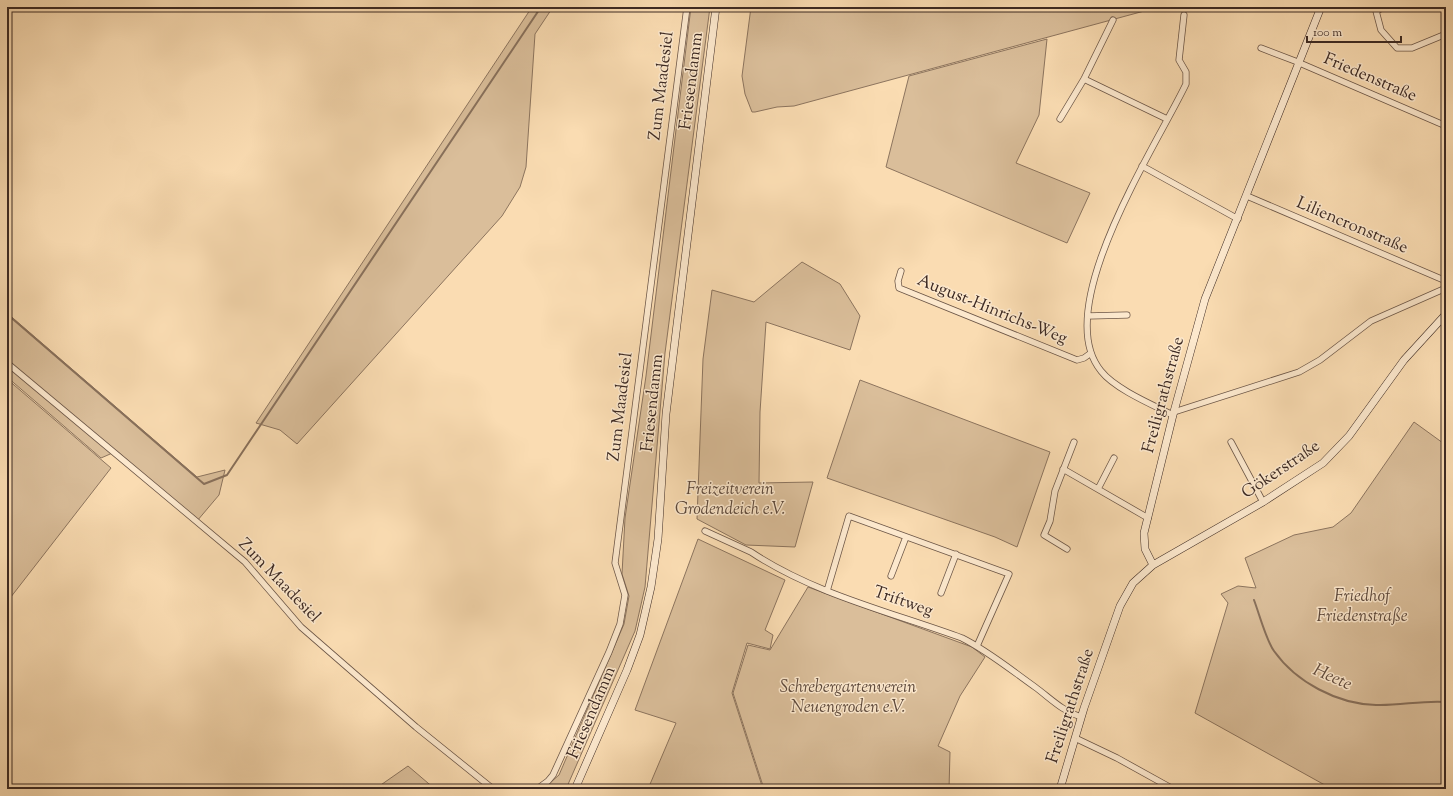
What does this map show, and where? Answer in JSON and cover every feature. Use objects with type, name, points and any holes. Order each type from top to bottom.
[{"type":"main road","name":"Friesendamm","points":[[576,789],[627,670],[640,635],[651,587],[658,539],[666,414],[716,7]]},
{"type":"main road","name":"Freiligrathstraße","points":[[1060,789],[1081,717],[1120,606],[1133,583],[1153,565],[1145,549],[1144,542],[1148,518],[1174,413],[1205,299],[1321,7]]},
{"type":"main road","name":"Gökerstraße","points":[[1153,565],[1263,502],[1302,478],[1332,455],[1361,421],[1404,360],[1446,314]]},
{"type":"street","name":"Zum Maadesiel","points":[[537,789],[548,782],[553,775],[609,652],[620,624],[624,606],[625,595],[615,563],[687,7]]},
{"type":"street","points":[[1384,7],[1376,12],[1381,30],[1397,48],[1412,48],[1446,34]]},
{"type":"street","points":[[1184,15],[1179,60],[1186,72],[1186,84],[1122,205],[1096,273],[1089,305],[1087,331],[1091,353],[1102,372],[1124,389],[1174,413],[1299,372],[1320,360],[1371,321],[1446,288]]},
{"type":"street","points":[[1060,119],[1084,79],[1113,20]]},
{"type":"street","name":"Friedenstraße","points":[[1261,48],[1300,63],[1446,126]]},
{"type":"street","points":[[1084,79],[1167,119]]},
{"type":"street","points":[[1142,166],[1238,219]]},
{"type":"street","name":"Liliencronstraße","points":[[1247,196],[1446,281]]},
{"type":"street","name":"August-Hinrichs-Weg","points":[[901,271],[898,281],[899,288],[1077,360],[1084,358],[1091,353]]},
{"type":"street","points":[[1088,316],[1127,315]]},
{"type":"street","name":"Zum Maadesiel","points":[[7,363],[245,562],[301,627],[416,727],[493,789]]},
{"type":"street","points":[[1067,549],[1044,535],[1050,521],[1055,490],[1074,442]]},
{"type":"street","points":[[1231,442],[1263,502]]},
{"type":"street","points":[[1098,489],[1114,458]]},
{"type":"street","points":[[1063,469],[1148,518]]},
{"type":"street","points":[[827,591],[849,516],[956,554],[1009,574],[977,646]]},
{"type":"street","name":"Triftweg","points":[[705,531],[750,552],[756,557],[790,576],[827,591],[962,638],[977,646],[1036,687],[1063,710],[1081,717]]},
{"type":"street","points":[[891,576],[906,536]]},
{"type":"street","points":[[941,593],[956,554]]},
{"type":"street","points":[[1075,738],[1117,758],[1173,789]]},
{"type":"green space","points":[[532,7],[553,7],[535,34],[526,167],[520,187],[502,216],[297,444],[280,430],[256,423]]},
{"type":"green space","points":[[691,7],[710,7],[665,353],[645,587],[635,631],[566,789],[543,789],[559,775],[624,624],[629,596],[622,574],[625,518],[646,376]]},
{"type":"green space","points":[[751,7],[1159,7],[794,106],[777,107],[752,112],[745,94],[742,76]]},
{"type":"green space","points":[[1047,39],[1039,115],[1016,163],[1090,193],[1067,243],[886,167],[909,76]]},
{"type":"green space","name":"Freizeitverein Grodendeich e.V.","points":[[802,262],[840,284],[860,316],[850,350],[766,322],[760,412],[759,483],[813,482],[795,547],[746,545],[697,519],[703,359],[712,290],[754,302]]},
{"type":"green space","points":[[7,313],[197,477],[225,470],[219,495],[197,521],[117,451],[101,458],[7,377]]},
{"type":"green space","points":[[7,379],[111,468],[7,602]]},
{"type":"green space","points":[[860,380],[1050,452],[1017,547],[995,537],[827,478]]},
{"type":"green space","name":"Friedhof Friedenstraße","points":[[1414,422],[1443,443],[1446,440],[1446,789],[1332,789],[1195,713],[1228,603],[1221,594],[1238,586],[1256,588],[1245,558],[1294,535],[1333,527],[1351,513]]},
{"type":"green space","points":[[698,539],[785,580],[765,630],[773,635],[770,649],[747,643],[732,693],[763,789],[648,789],[676,723],[635,710]]},
{"type":"green space","name":"Schrebergartenverein Neuengroden e.V.","points":[[808,587],[972,647],[985,657],[960,696],[938,746],[950,752],[949,789],[764,789],[733,693],[748,645],[770,650]]},
{"type":"green space","points":[[408,766],[435,789],[375,789]]},
{"type":"waterway","points":[[7,314],[204,484],[227,475],[541,7]]},
{"type":"waterway","name":"Heete","points":[[1254,600],[1265,633],[1274,651],[1294,672],[1306,681],[1332,696],[1361,704],[1376,705],[1446,702]]}]
